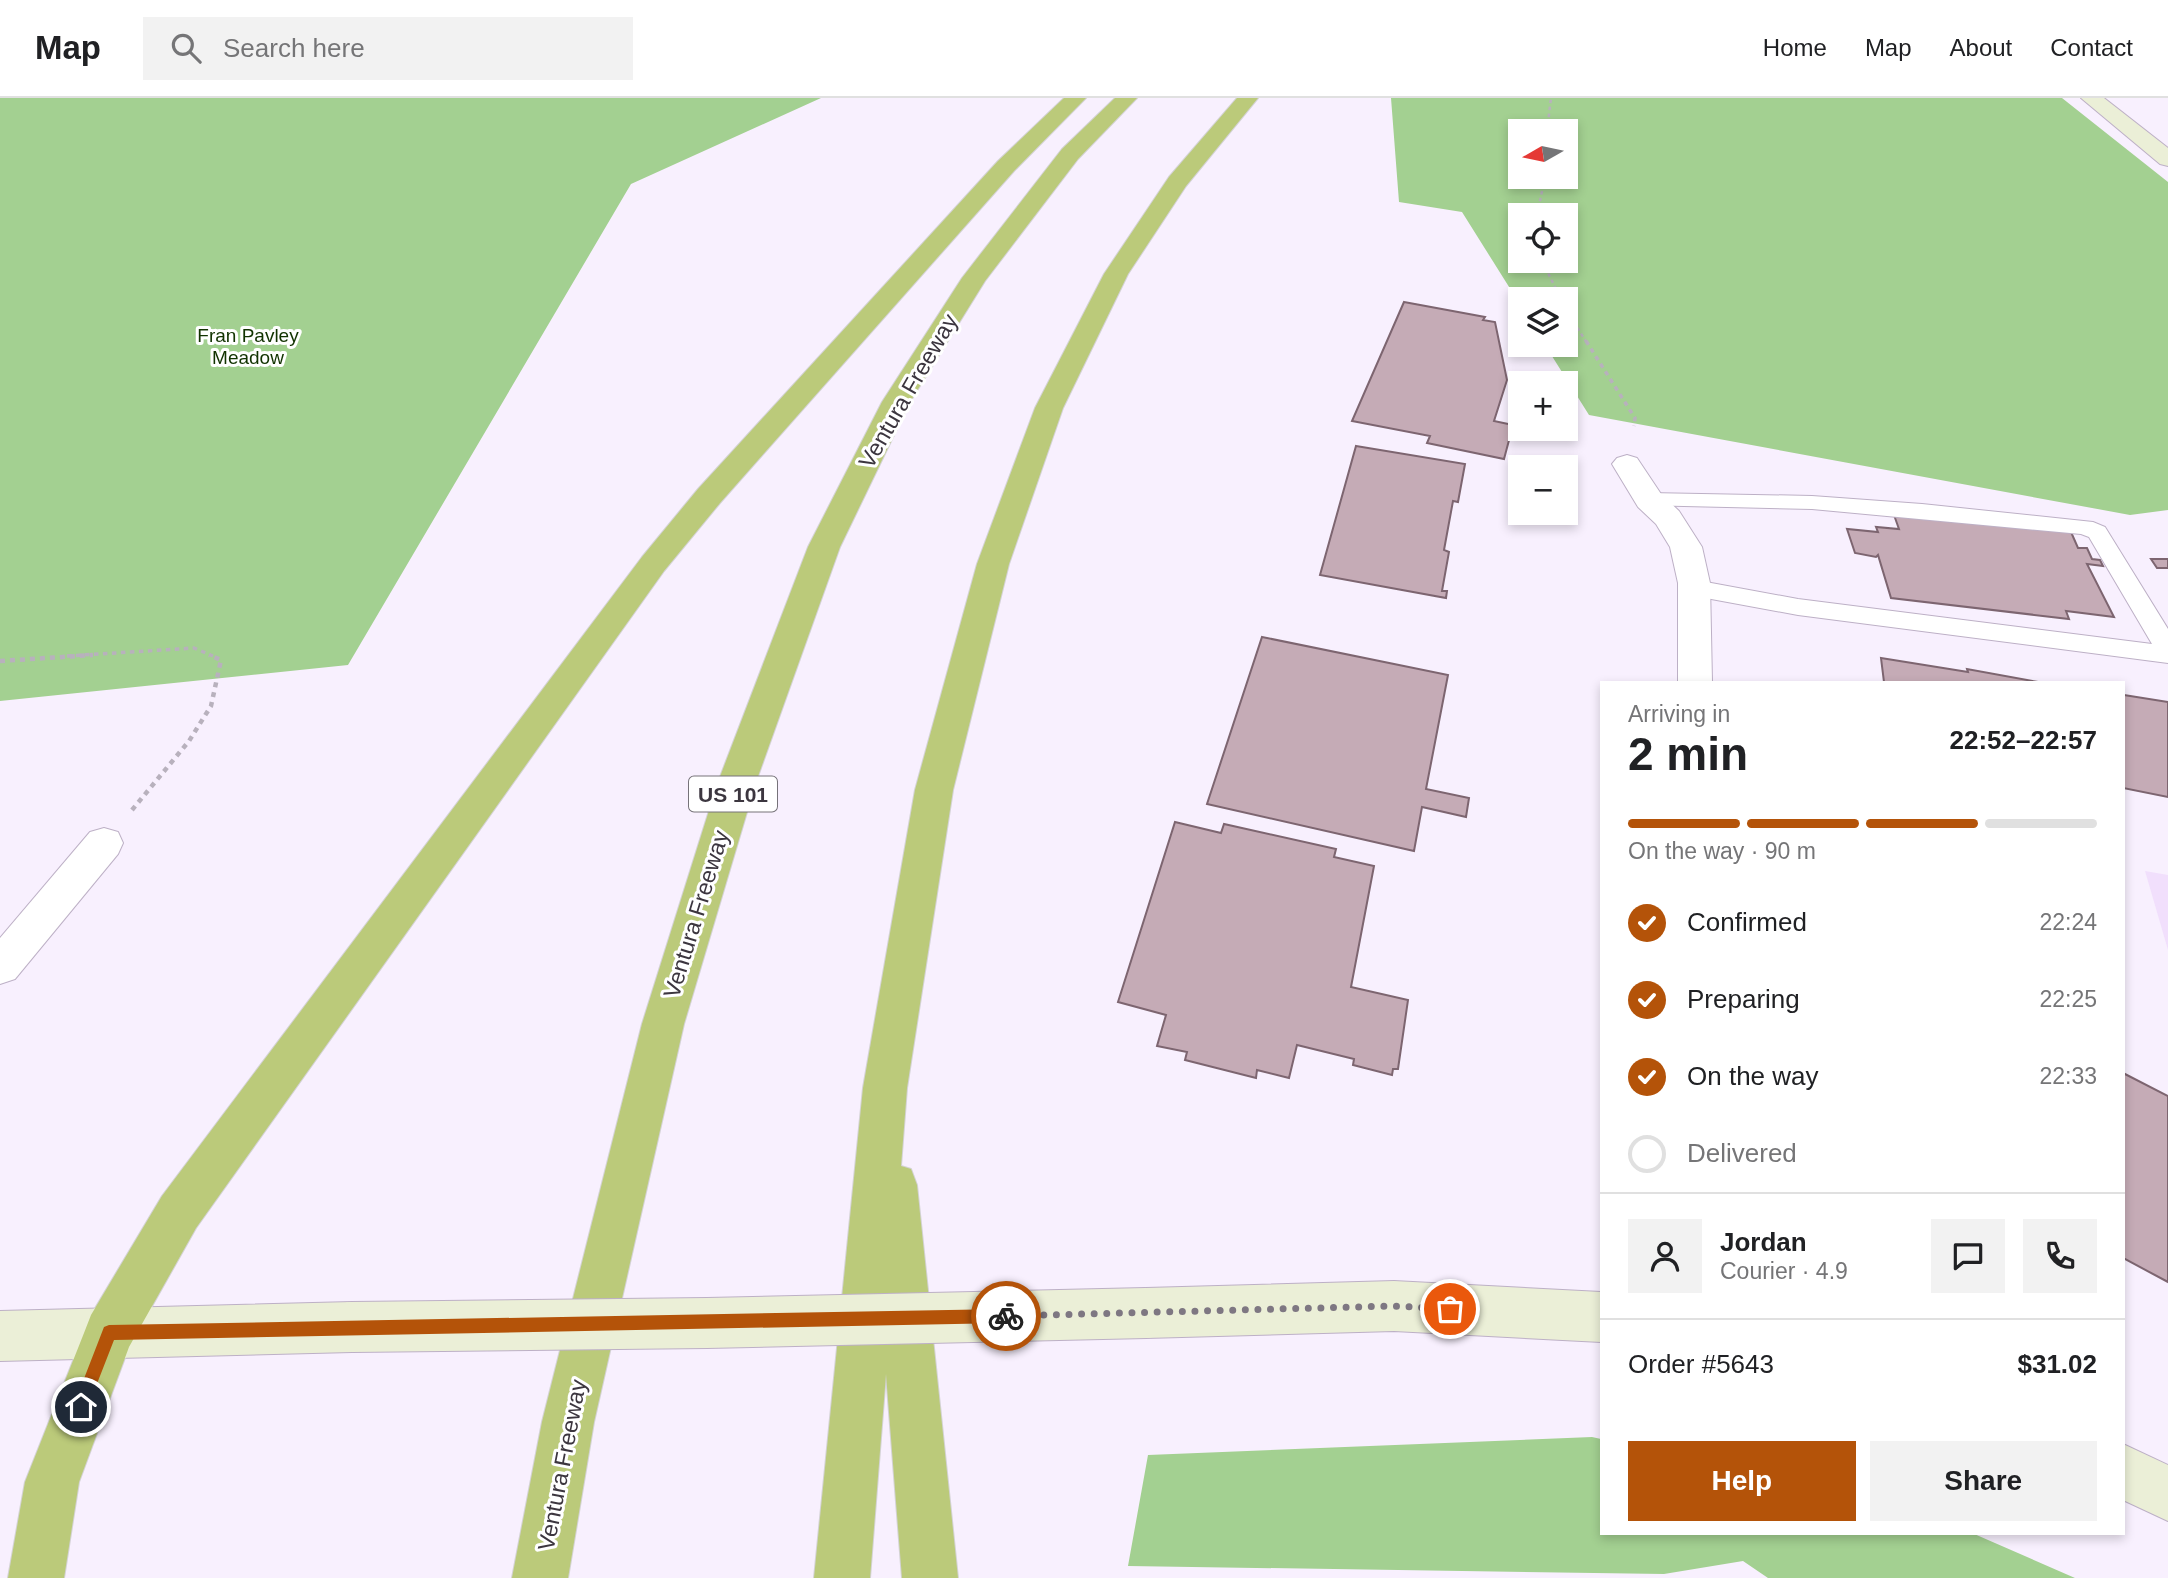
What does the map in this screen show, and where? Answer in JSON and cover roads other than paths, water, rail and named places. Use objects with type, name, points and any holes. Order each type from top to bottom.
[{"type":"highway","points":[[36,1578],[52,1482],[109,1333],[179,1212],[653,565],[709,496],[1006,166],[1076,98]]},
{"type":"highway","name":"Ventura Freeway","points":[[540,1578],[568,1422],[663,1024],[737,782],[824,547],[896,402],[974,278],[1070,154],[1127,98]]},
{"type":"highway","points":[[842,1578],[886,1088],[934,790],[993,564],[1049,408],[1116,274],[1177,182],[1248,98]]},
{"type":"highway","points":[[886,1088],[930,1578]]},
{"type":"street","points":[[2091,98],[2168,159]]},
{"type":"street","points":[[1627,464],[1649,500],[1668,518],[1686,547],[1695,588],[1695,681]]},
{"type":"street","points":[[0,967],[104,843]]},
{"type":"street","points":[[0,1336],[352,1327],[707,1323],[1394,1306],[1600,1317]]},
{"type":"street","points":[[2125,1472],[2168,1494]]},
{"type":"lane","points":[[1649,500],[1689,498],[1907,508],[2085,527],[2097,532],[2168,652]]},
{"type":"lane","points":[[1695,588],[1798,607],[2168,652]]},
{"type":"park label","name":"Fran Pavley Meadow","points":[[248,346]]}]
